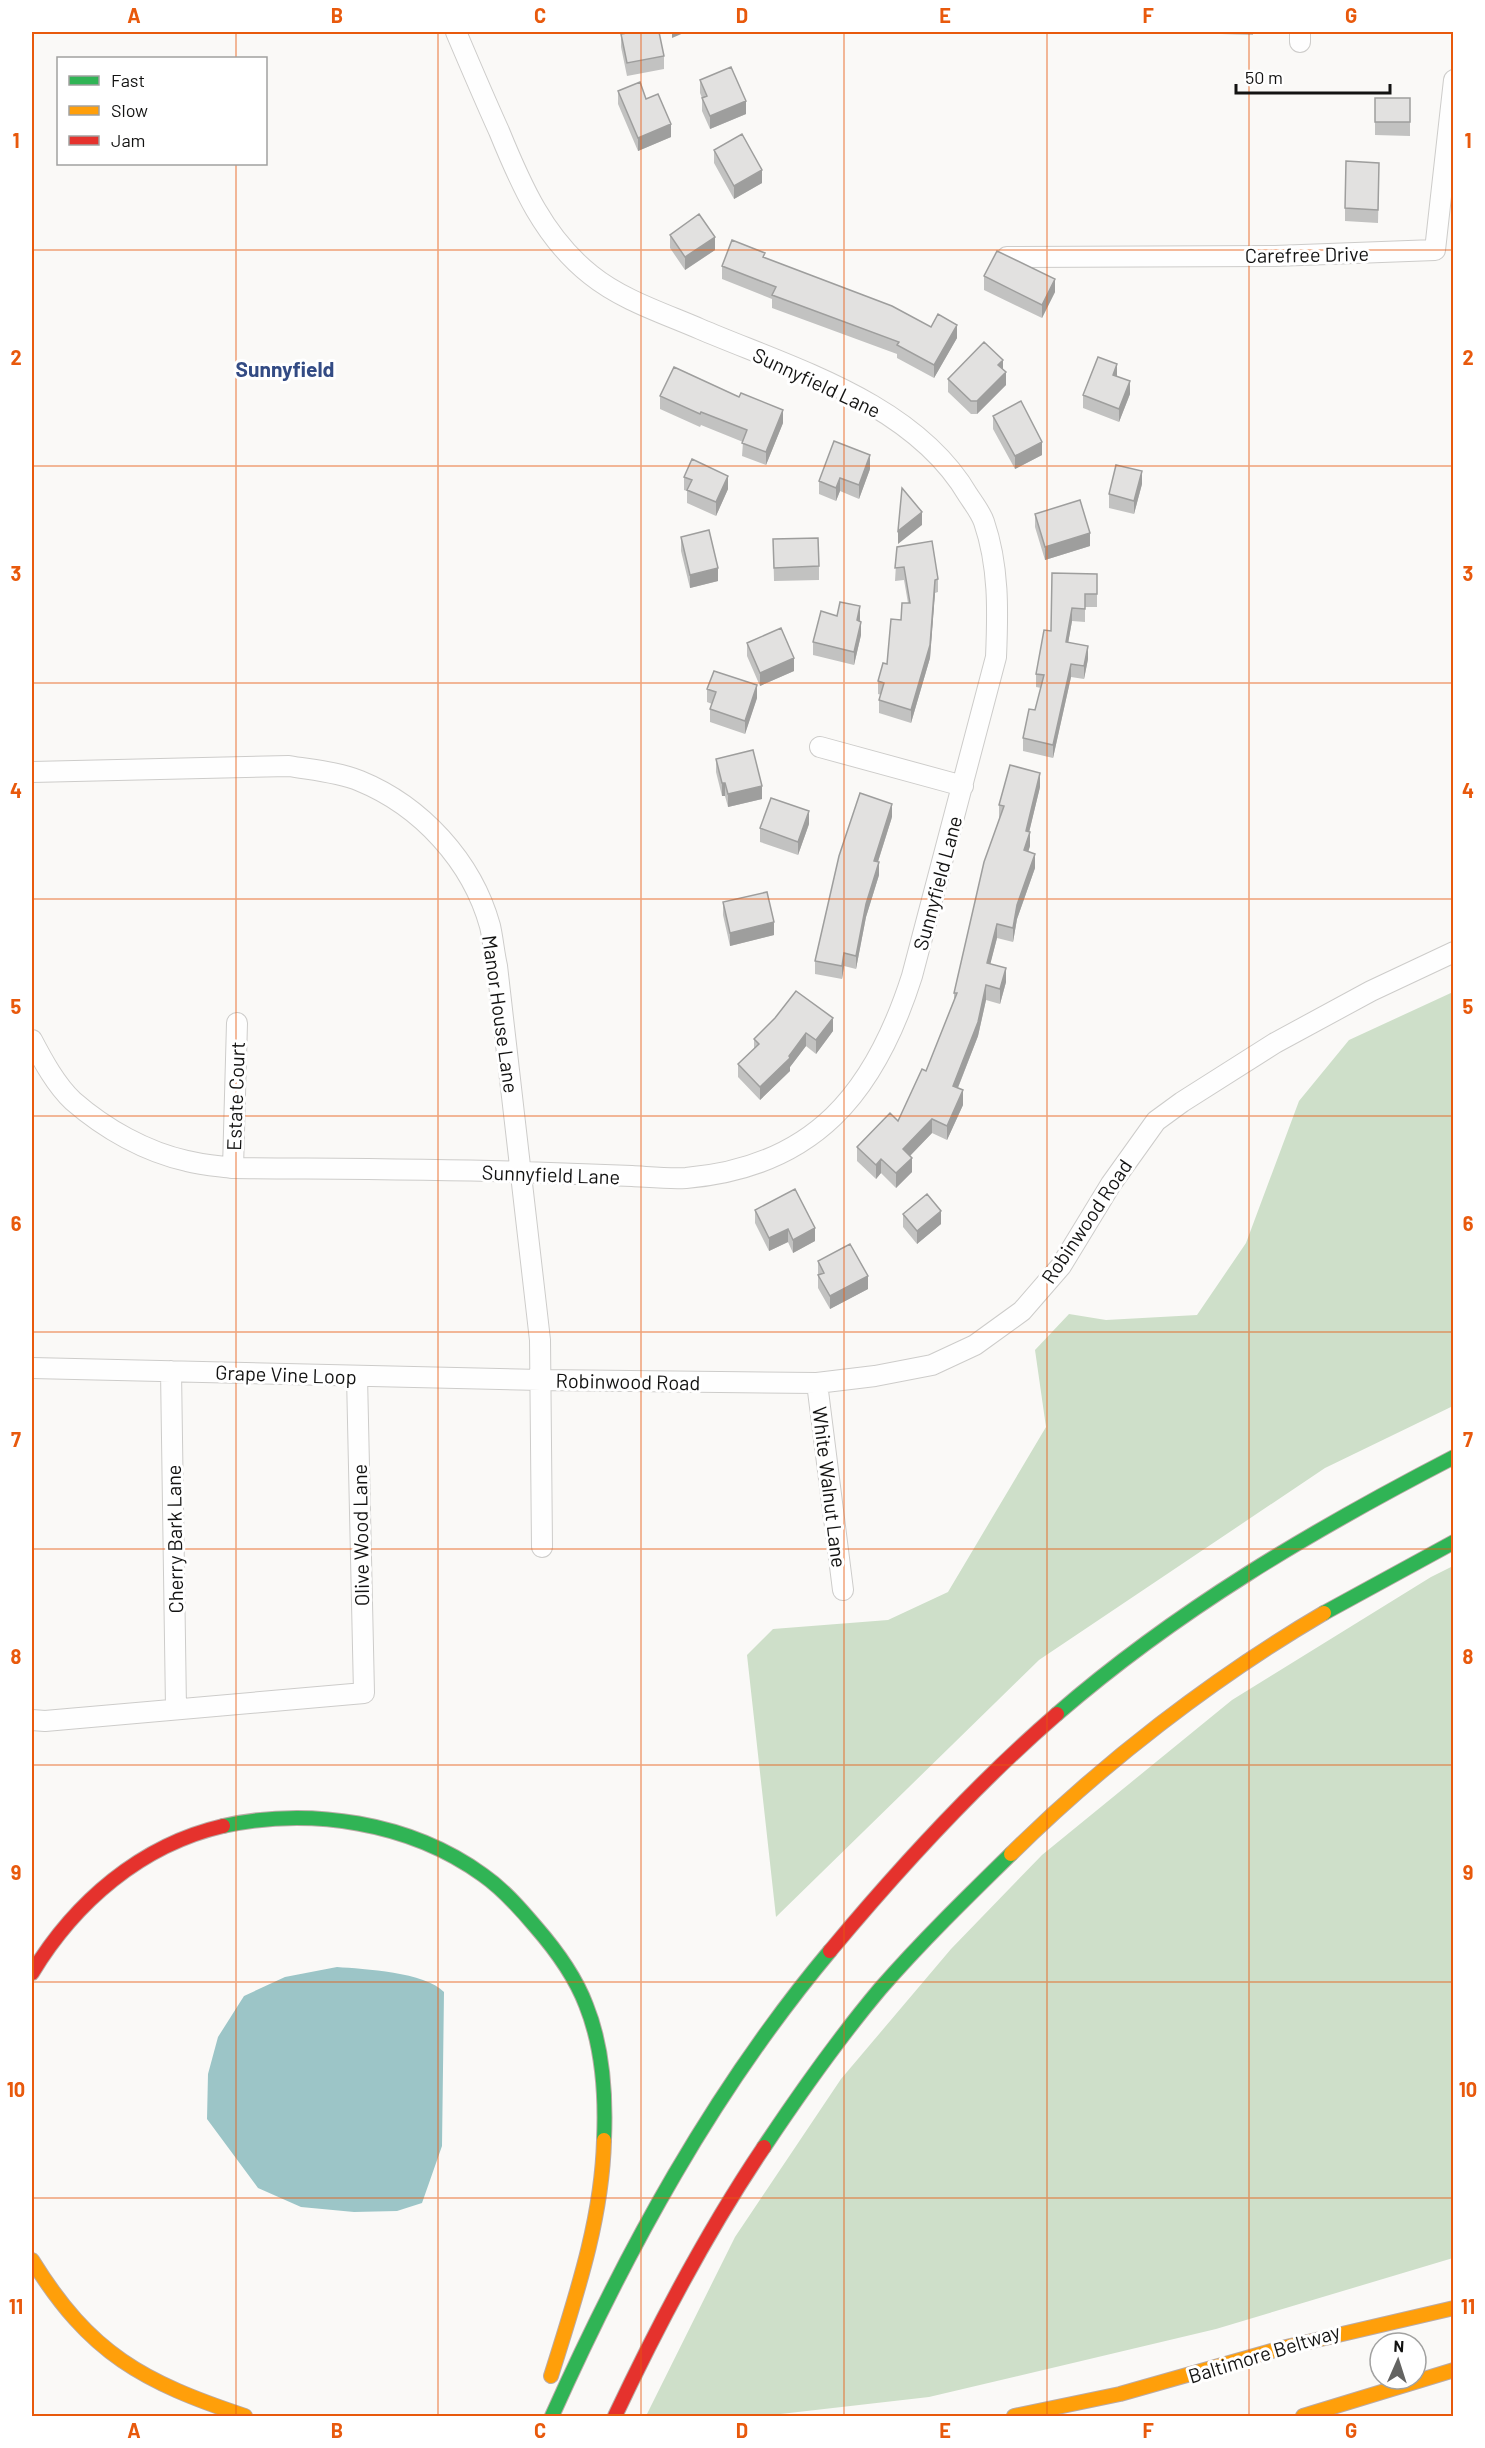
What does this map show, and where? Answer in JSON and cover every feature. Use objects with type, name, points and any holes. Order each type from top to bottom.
[{"type":"highway","points":[[552,2416],[624,2262],[692,2144],[750,2055],[874,1899],[958,1808],[1033,1735],[1112,1670],[1199,1606],[1297,1543],[1378,1495],[1454,1457]]},
{"type":"highway","points":[[615,2416],[642,2356],[737,2185],[856,2017],[922,1943],[1025,1839],[1075,1794],[1159,1726],[1239,1668],[1321,1614],[1408,1564],[1454,1542]]},
{"type":"highway","points":[[32,1973],[46,1947],[75,1913],[118,1875],[169,1843],[221,1825],[284,1817],[332,1820],[380,1829],[420,1841],[465,1863],[498,1887],[548,1940],[573,1980],[590,2016],[600,2055],[605,2096],[606,2142],[592,2240],[545,2394]]},
{"type":"highway","points":[[32,2260],[47,2288],[69,2315],[112,2356],[153,2382],[201,2403],[245,2416]]},
{"type":"highway","points":[[1014,2416],[1120,2394],[1282,2348],[1454,2308]]},
{"type":"highway","name":"Baltimore Beltway","points":[[1355,2345],[1454,2316]]},
{"type":"highway","points":[[1303,2416],[1454,2371]]},
{"type":"highway","points":[[1339,2416],[1454,2371]]},
{"type":"street","name":"Sunnyfield Lane","points":[[32,1040],[45,1065],[72,1100],[112,1129],[148,1149],[187,1161],[233,1168],[521,1172],[684,1178],[726,1173],[769,1159],[809,1137],[847,1104],[877,1063],[899,1018],[996,657],[998,609],[995,563],[984,520],[957,477],[915,433],[871,403],[631,300],[591,275],[562,248],[537,214],[517,174],[456,32]]},
{"type":"street","name":"Carefree Drive","points":[[1007,257],[1275,256],[1435,250],[1454,80]]},
{"type":"street","points":[[820,747],[963,786]]},
{"type":"street","name":"Manor House Lane","points":[[32,772],[289,766],[359,780],[391,796],[425,820],[453,853],[476,889],[489,925],[497,966],[536,1292],[541,1380],[542,1547]]},
{"type":"street","name":"Robinwood Road","points":[[541,1380],[818,1383],[875,1376],[932,1365],[975,1345],[1022,1311],[1062,1266],[1130,1155],[1156,1121],[1275,1043],[1371,991],[1454,952]]},
{"type":"street","name":"Estate Court","points":[[233,1168],[237,1023]]},
{"type":"street","name":"Grape Vine Loop","points":[[32,1368],[541,1380]]},
{"type":"street","name":"Cherry Bark Lane","points":[[171,1371],[177,1708]]},
{"type":"street","name":"Olive Wood Lane","points":[[177,1708],[364,1693],[357,1376]]},
{"type":"street","name":"White Walnut Lane","points":[[818,1383],[843,1590]]},
{"type":"street","points":[[32,1720],[45,1721],[177,1708]]},
{"type":"green space","points":[[1453,992],[1453,1406],[1325,1468],[1039,1660],[776,1917],[747,1655],[773,1629],[888,1620],[948,1592],[1046,1427],[1035,1350],[1069,1314],[1106,1320],[1197,1315],[1246,1243],[1299,1101],[1349,1040]]},
{"type":"green space","points":[[1453,1566],[1453,2258],[1216,2329],[929,2397],[763,2416],[646,2416],[735,2237],[841,2079],[951,1949],[1042,1855],[1232,1700],[1431,1577]]},
{"type":"water","points":[[337,1967],[409,1976],[435,1985],[444,1992],[442,2146],[422,2203],[397,2211],[354,2212],[301,2207],[258,2188],[207,2119],[208,2074],[218,2037],[244,1996],[285,1977]]},
{"type":"building","points":[[659,32],[664,56],[627,63],[621,34]]},
{"type":"building","points":[[731,67],[746,101],[710,116],[702,98],[707,96],[700,80]]},
{"type":"building","points":[[640,82],[646,99],[658,94],[671,124],[638,138],[618,91]]},
{"type":"building","points":[[1375,98],[1410,98],[1410,122],[1375,122]]},
{"type":"building","points":[[742,134],[762,170],[734,186],[714,150]]},
{"type":"building","points":[[1346,161],[1379,163],[1378,210],[1345,208]]},
{"type":"building","points":[[699,214],[715,237],[685,257],[670,235]]},
{"type":"building","points":[[732,240],[765,253],[763,257],[892,306],[931,327],[938,314],[957,325],[934,365],[897,345],[899,342],[772,295],[776,287],[722,266]]},
{"type":"building","points":[[997,251],[1055,279],[1042,305],[984,276]]},
{"type":"building","points":[[984,342],[1003,360],[998,365],[1006,372],[977,401],[971,401],[948,379]]},
{"type":"building","points":[[1098,357],[1117,364],[1113,375],[1130,381],[1119,409],[1083,395]]},
{"type":"building","points":[[674,367],[739,397],[741,393],[783,410],[766,452],[742,443],[747,430],[701,412],[700,414],[660,396]]},
{"type":"building","points":[[1021,401],[1042,442],[1015,456],[993,416]]},
{"type":"building","points":[[834,441],[870,455],[859,485],[840,478],[836,488],[819,481]]},
{"type":"building","points":[[692,459],[728,476],[716,502],[687,490],[692,480],[684,477]]},
{"type":"building","points":[[1116,465],[1142,471],[1134,501],[1109,494]]},
{"type":"building","points":[[902,488],[922,512],[898,531]]},
{"type":"building","points":[[1080,500],[1090,533],[1045,547],[1035,514]]},
{"type":"building","points":[[709,530],[718,568],[690,575],[681,537]]},
{"type":"building","points":[[818,538],[819,566],[774,568],[773,539]]},
{"type":"building","points":[[932,541],[938,579],[935,580],[930,645],[911,710],[879,700],[884,683],[878,681],[883,663],[887,664],[891,619],[901,620],[902,603],[910,603],[904,567],[895,568],[897,547]]},
{"type":"building","points":[[1052,573],[1097,574],[1097,594],[1085,594],[1085,609],[1072,608],[1066,642],[1088,646],[1084,666],[1071,664],[1053,745],[1023,738],[1029,709],[1035,710],[1044,675],[1036,674],[1044,630],[1051,631]]},
{"type":"building","points":[[840,602],[860,606],[857,620],[861,622],[854,652],[813,642],[821,611],[837,616]]},
{"type":"building","points":[[781,628],[794,658],[760,673],[747,643]]},
{"type":"building","points":[[714,671],[757,685],[745,721],[710,709],[716,692],[707,689]]},
{"type":"building","points":[[753,750],[762,786],[728,794],[725,783],[722,783],[716,759]]},
{"type":"building","points":[[1010,765],[1040,773],[1026,831],[1030,832],[1024,850],[1035,854],[1017,905],[1013,928],[997,924],[987,963],[1006,968],[1000,989],[986,985],[978,1022],[953,1086],[963,1090],[947,1126],[932,1119],[903,1149],[912,1158],[896,1173],[881,1159],[876,1165],[857,1147],[890,1113],[898,1121],[922,1069],[926,1071],[957,993],[954,993],[984,862],[1004,806],[999,805]]},
{"type":"building","points":[[860,793],[892,804],[874,861],[879,862],[866,904],[856,956],[844,953],[842,966],[815,961],[839,856]]},
{"type":"building","points":[[771,798],[809,811],[798,842],[760,828]]},
{"type":"building","points":[[767,892],[774,922],[730,933],[723,902]]},
{"type":"building","points":[[796,991],[833,1018],[816,1040],[806,1033],[789,1056],[790,1058],[760,1087],[738,1064],[759,1044],[754,1039],[775,1018]]},
{"type":"building","points":[[795,1189],[815,1228],[793,1240],[788,1229],[769,1238],[755,1210]]},
{"type":"building","points":[[927,1194],[941,1211],[917,1231],[903,1214]]},
{"type":"building","points":[[850,1244],[868,1276],[830,1296],[818,1275],[824,1273],[818,1261]]},
{"type":"traffic: fast","points":[[1057,1714],[1103,1676],[1198,1606],[1349,1513],[1454,1457]]},
{"type":"traffic: fast","points":[[1324,1613],[1454,1542]]},
{"type":"traffic: fast","points":[[223,1826],[256,1820],[290,1818],[358,1823],[424,1842],[454,1857],[490,1880],[517,1905],[550,1944],[582,1994],[592,2021],[600,2054],[604,2089],[604,2140]]},
{"type":"traffic: fast","points":[[764,2147],[820,2066],[880,1989],[1011,1854]]},
{"type":"traffic: fast","points":[[552,2416],[610,2293],[675,2174],[710,2116],[748,2060],[787,2004],[830,1951]]},
{"type":"traffic: slow","points":[[1011,1854],[1046,1820],[1160,1724],[1241,1665],[1324,1613]]},
{"type":"traffic: slow","points":[[551,2376],[578,2289],[593,2230],[604,2140]]},
{"type":"traffic: slow","points":[[32,2260],[75,2319],[98,2342],[122,2360],[177,2390],[245,2416]]},
{"type":"traffic: slow","points":[[1014,2416],[1120,2394],[1282,2348],[1454,2308]]},
{"type":"traffic: slow","points":[[1303,2416],[1454,2370]]},
{"type":"traffic: jam","points":[[830,1951],[883,1889],[967,1798],[1057,1714]]},
{"type":"traffic: jam","points":[[32,1973],[68,1923],[113,1880],[138,1862],[165,1847],[223,1826]]},
{"type":"traffic: jam","points":[[615,2416],[684,2279],[722,2212],[764,2147]]},
{"type":"district","name":"Sunnyfield","points":[[285,368]]}]
